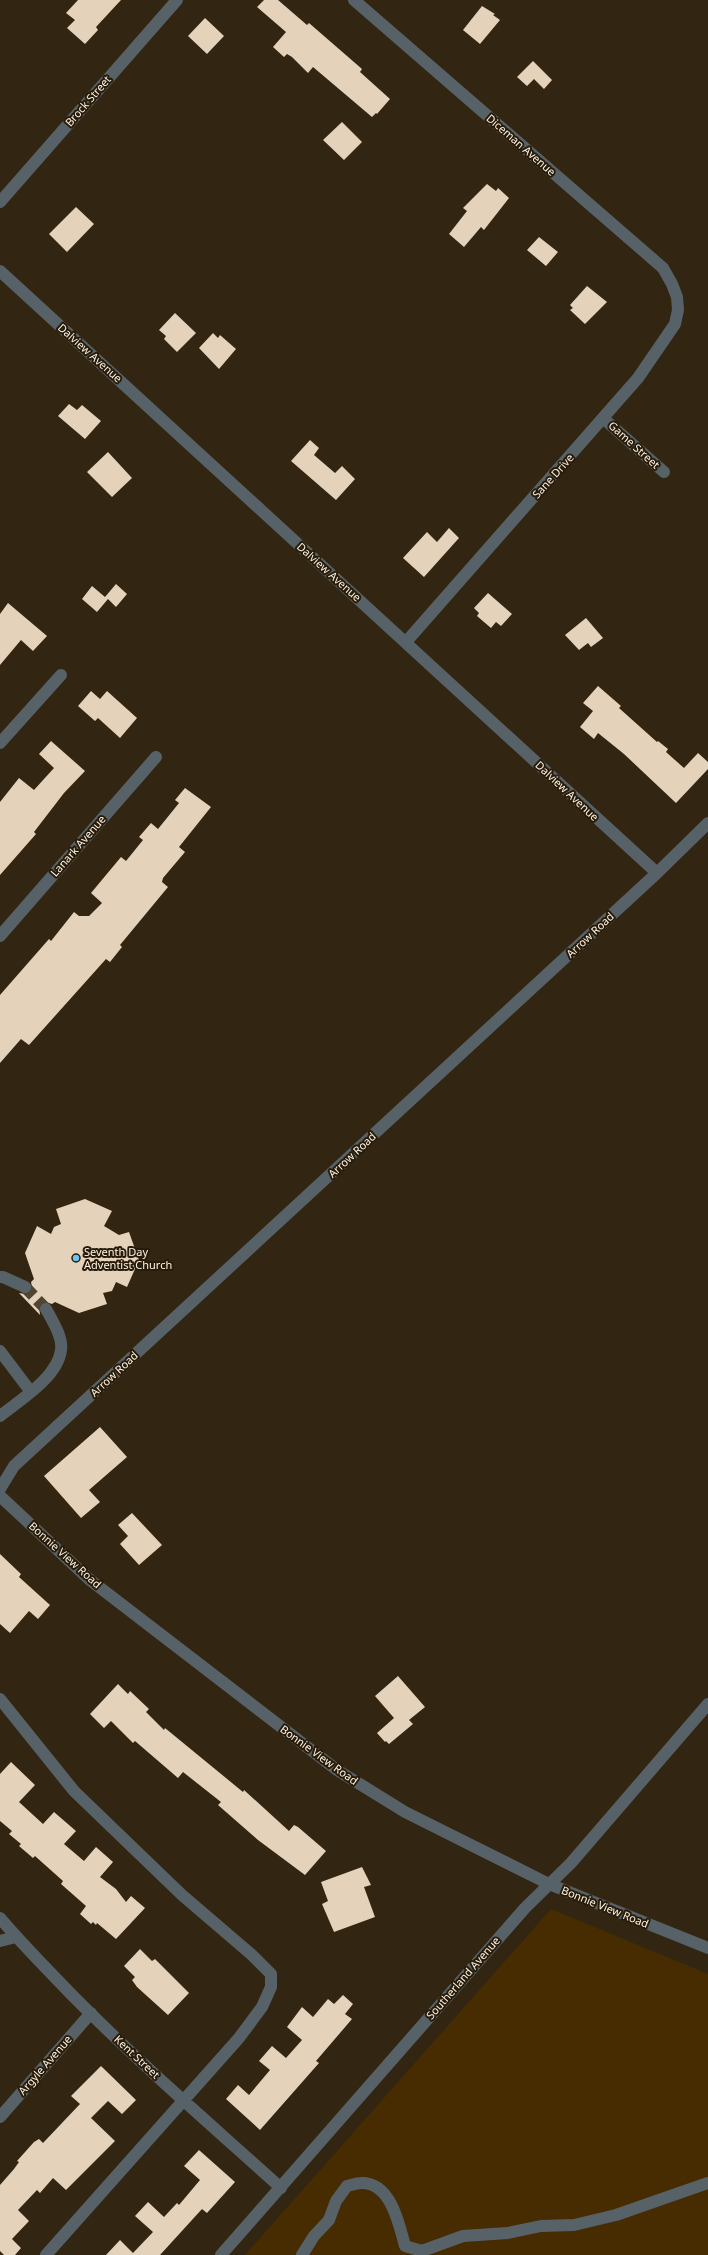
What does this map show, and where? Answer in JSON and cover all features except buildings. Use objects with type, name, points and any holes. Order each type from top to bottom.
[{"type":"street","name":"Brock Street","points":[[0,202],[177,0]]},
{"type":"street","name":"Diceman Avenue","points":[[354,0],[663,268],[677,297]]},
{"type":"street","name":"Dalview Avenue","points":[[0,271],[657,873]]},
{"type":"street","name":"Sane Drive","points":[[406,642],[604,419],[638,378],[675,324],[678,310],[677,297]]},
{"type":"street","name":"Game Street","points":[[604,419],[664,472]]},
{"type":"street","points":[[0,743],[61,674]]},
{"type":"street","name":"Lanark Avenue","points":[[0,936],[156,757]]},
{"type":"street","name":"Arrow Road","points":[[0,1489],[14,1466],[657,873],[708,823]]},
{"type":"street","points":[[0,1277],[3,1276],[25,1287]]},
{"type":"street","points":[[0,1416],[31,1392],[58,1365],[62,1348],[54,1323],[46,1310]]},
{"type":"street","points":[[0,1351],[31,1392]]},
{"type":"street","name":"Bonnie View Road","points":[[0,1496],[90,1580],[336,1770],[405,1812],[549,1884],[708,1948]]},
{"type":"street","points":[[0,1699],[74,1791],[182,1895],[252,1955],[271,1974],[271,1987],[262,2007],[239,2038],[46,2255]]},
{"type":"street","name":"Southerland Avenue","points":[[221,2255],[525,1908],[571,1863],[708,1704]]},
{"type":"street","name":"Kent Street","points":[[0,1918],[16,1937],[91,2013],[183,2101],[281,2188]]},
{"type":"street","points":[[0,1940],[16,1937]]},
{"type":"street","name":"Argyle Avenue","points":[[0,2117],[91,2013]]},
{"type":"street","points":[[302,2255],[314,2236],[329,2220],[336,2201],[347,2186],[363,2182],[376,2187],[392,2202],[405,2246],[422,2251],[463,2236],[508,2234],[541,2226],[574,2225],[616,2215],[708,2183]]},
{"type":"shaded area","points":[[551,1909],[708,1974],[708,2255],[245,2255]]},
{"type":"tunnel","points":[[25,1287],[46,1309]]},
{"type":"place","name":"Seventh Day Adventist Church","points":[[76,1258]]}]
